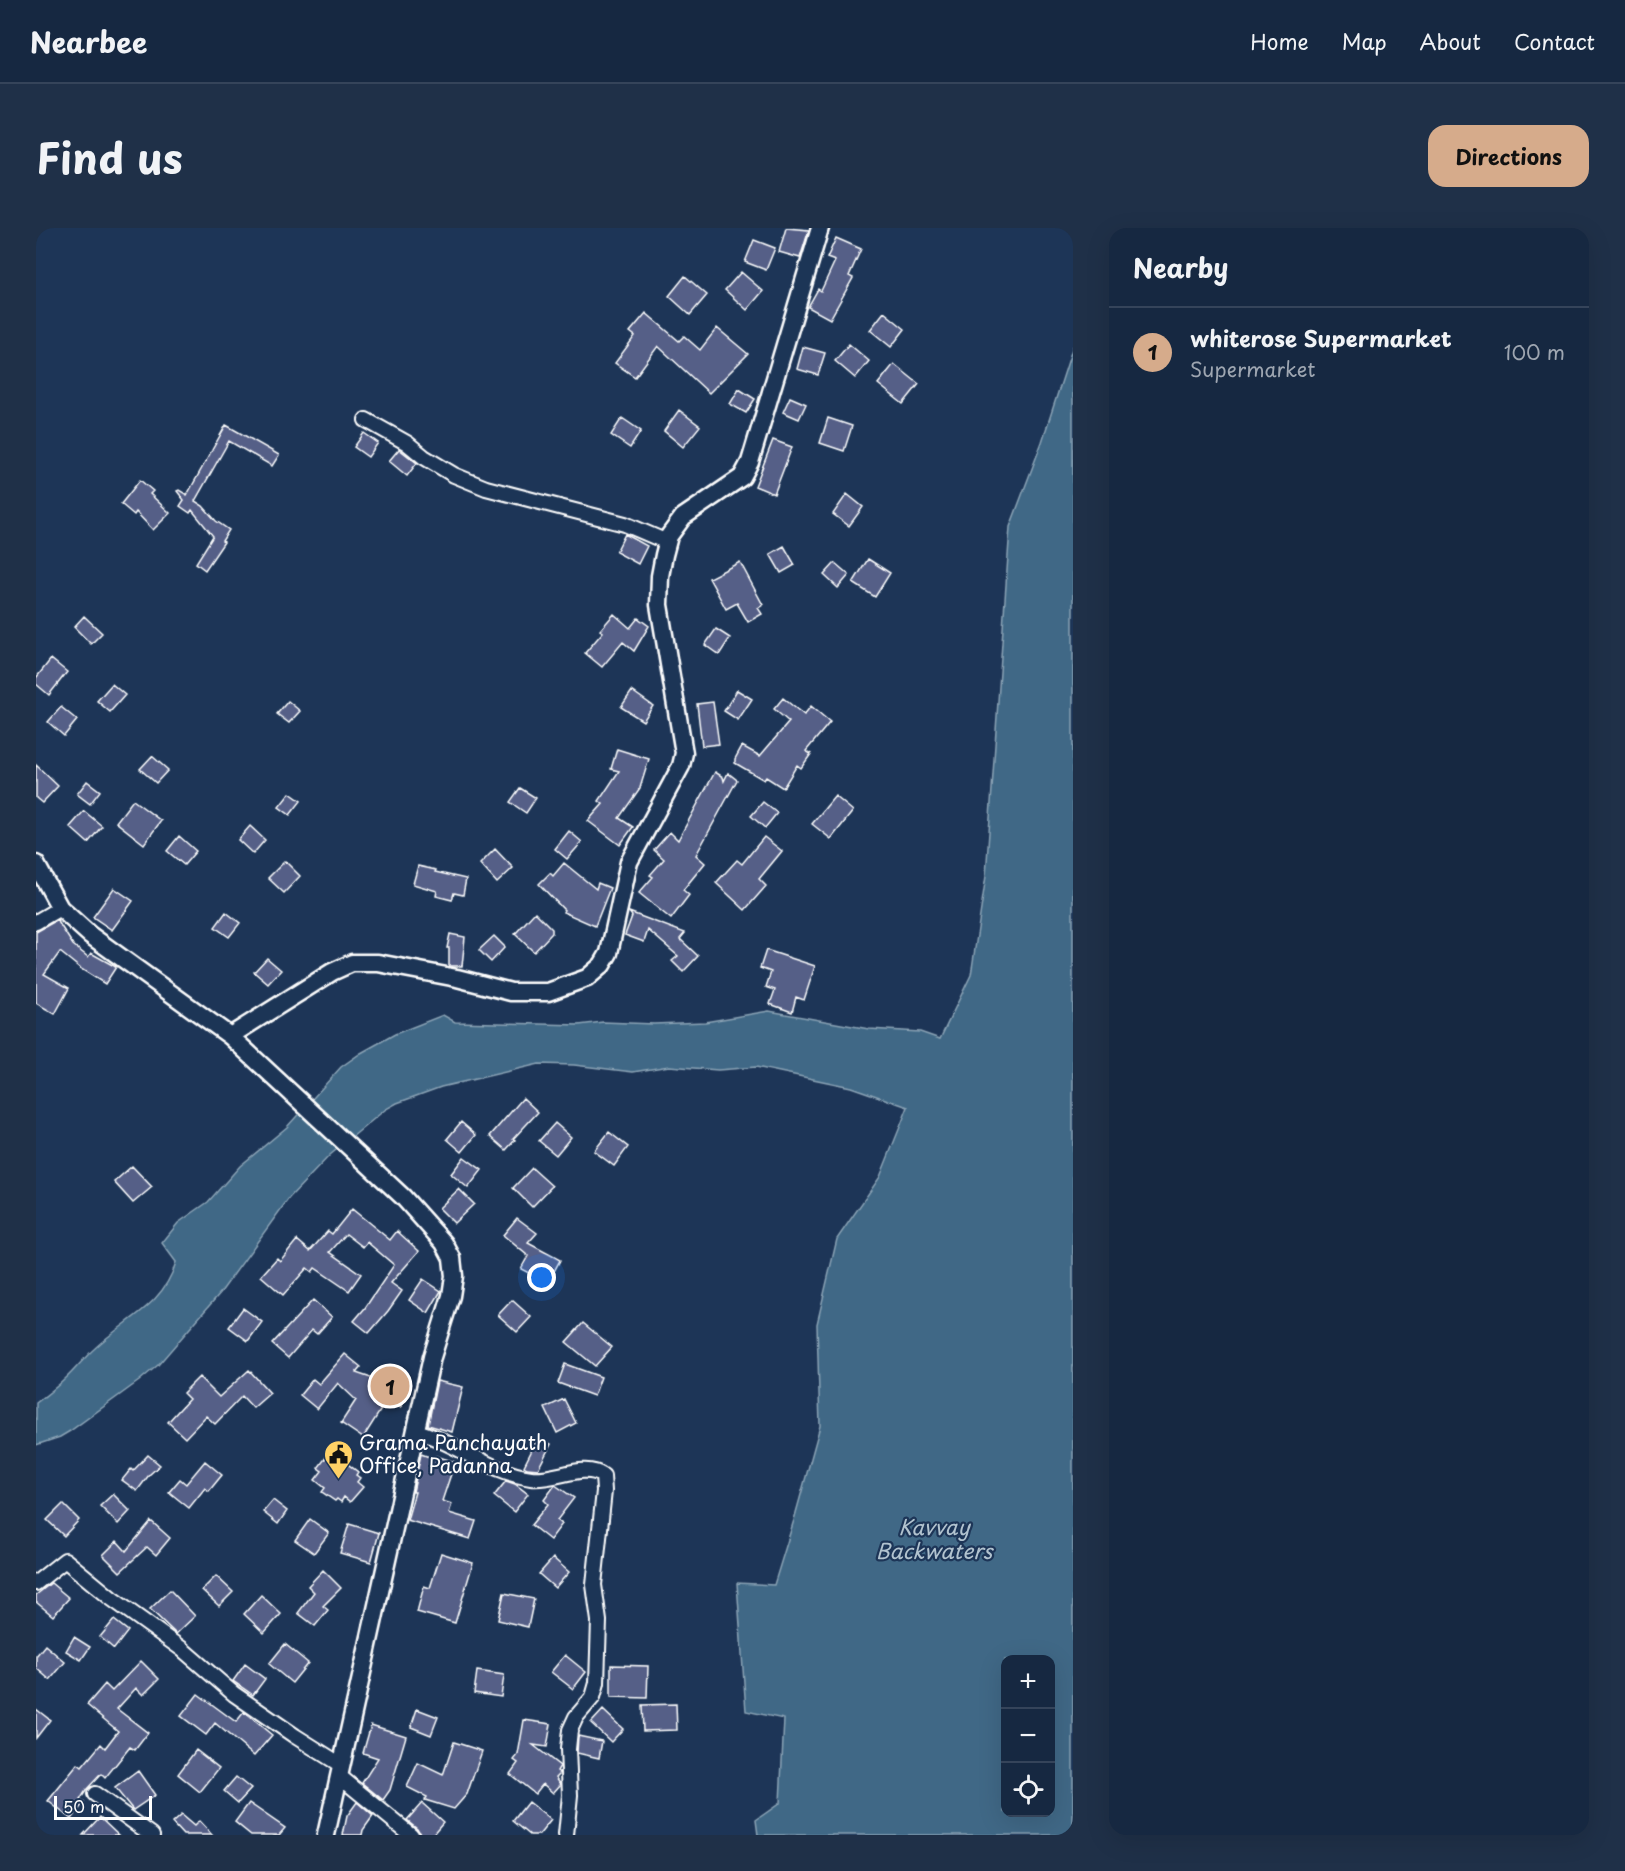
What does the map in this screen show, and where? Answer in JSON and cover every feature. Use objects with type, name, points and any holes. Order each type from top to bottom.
[{"type":"main road","points":[[230,1036],[323,978],[352,963],[378,963],[457,978],[511,992],[548,992],[586,978],[602,965],[609,953],[629,862],[681,766],[684,753],[659,605],[660,576],[667,542],[683,517],[742,477],[750,462],[820,228]]},
{"type":"main road","points":[[36,864],[60,908],[98,941],[230,1036],[403,1197],[444,1243],[452,1258],[454,1276],[451,1296],[432,1357],[326,1835]]},
{"type":"street","points":[[366,420],[407,443],[424,457],[486,488],[625,524],[667,542]]},
{"type":"street","points":[[36,922],[60,908]]},
{"type":"street","points":[[416,1431],[449,1444],[471,1457],[530,1478],[548,1479],[583,1470],[597,1471],[603,1476],[604,1491],[594,1585],[598,1621],[597,1683],[593,1697],[576,1717],[570,1730],[568,1749],[570,1795],[567,1835]]},
{"type":"street","points":[[36,1583],[66,1560],[111,1598],[182,1649],[234,1694],[340,1770],[411,1835]]},
{"type":"street","points":[[95,1794],[152,1835]]},
{"type":"water","name":"Kavvay Backwaters","points":[[1073,346],[1073,1835],[758,1835],[756,1820],[780,1803],[784,1719],[746,1711],[737,1583],[774,1585],[820,1426],[817,1324],[837,1239],[880,1177],[908,1107],[851,1087],[756,1067],[718,1070],[669,1066],[633,1072],[574,1065],[539,1064],[441,1087],[397,1103],[386,1109],[330,1155],[289,1198],[221,1292],[158,1365],[70,1431],[36,1445],[36,1403],[62,1382],[106,1338],[142,1311],[162,1290],[176,1262],[162,1243],[178,1223],[208,1202],[240,1166],[287,1127],[341,1067],[395,1034],[443,1015],[455,1022],[579,1025],[603,1022],[654,1024],[705,1022],[769,1011],[869,1029],[920,1032],[940,1039],[971,975],[986,876],[1010,527],[1042,442]]},
{"type":"building","points":[[786,228],[809,230],[800,258],[779,252]]},
{"type":"building","points":[[836,238],[861,249],[849,276],[853,278],[830,319],[808,307],[818,289],[821,291],[835,261],[827,258]]},
{"type":"building","points":[[754,240],[775,248],[766,270],[745,262]]},
{"type":"building","points":[[741,272],[763,291],[747,310],[725,290]]},
{"type":"building","points":[[685,276],[707,295],[690,315],[669,296]]},
{"type":"building","points":[[884,312],[905,329],[891,347],[870,330]]},
{"type":"building","points":[[646,313],[679,341],[684,336],[700,350],[717,328],[748,354],[709,393],[658,346],[635,377],[615,363],[635,336],[630,332]]},
{"type":"building","points":[[849,344],[869,361],[855,378],[835,361]]},
{"type":"building","points":[[803,347],[825,353],[818,375],[797,369]]},
{"type":"building","points":[[894,364],[919,384],[903,404],[878,384]]},
{"type":"building","points":[[739,389],[755,399],[746,413],[730,404]]},
{"type":"building","points":[[790,397],[806,404],[799,419],[783,412]]},
{"type":"building","points":[[679,410],[700,426],[683,447],[664,431]]},
{"type":"building","points":[[622,418],[641,431],[630,448],[611,435]]},
{"type":"building","points":[[828,418],[852,426],[844,451],[820,443]]},
{"type":"building","points":[[226,425],[279,455],[272,466],[229,441],[195,501],[229,530],[222,541],[224,542],[205,570],[196,563],[213,536],[192,510],[190,513],[180,506],[184,500],[177,491],[187,495]]},
{"type":"building","points":[[364,433],[378,443],[368,457],[354,447]]},
{"type":"building","points":[[773,440],[792,447],[774,494],[755,486]]},
{"type":"building","points":[[399,449],[417,463],[407,476],[389,461]]},
{"type":"building","points":[[140,480],[153,491],[150,494],[170,513],[153,530],[136,512],[134,515],[121,504]]},
{"type":"building","points":[[847,494],[863,507],[849,526],[833,514]]},
{"type":"building","points":[[625,534],[647,546],[638,564],[616,552]]},
{"type":"building","points":[[784,546],[795,565],[781,573],[770,554]]},
{"type":"building","points":[[868,559],[890,573],[875,597],[853,583]]},
{"type":"building","points":[[740,562],[763,605],[758,608],[762,614],[748,622],[737,603],[726,609],[709,578]]},
{"type":"building","points":[[835,563],[849,575],[838,588],[824,575]]},
{"type":"building","points":[[614,614],[630,628],[638,618],[649,626],[634,651],[623,642],[602,667],[585,653],[603,632],[600,630]]},
{"type":"building","points":[[84,616],[102,633],[91,644],[74,627]]},
{"type":"building","points":[[716,629],[730,638],[719,655],[705,645]]},
{"type":"building","points":[[51,659],[67,672],[49,695],[36,684],[36,678]]},
{"type":"building","points":[[112,684],[125,695],[110,712],[97,701]]},
{"type":"building","points":[[737,690],[752,699],[738,720],[724,711]]},
{"type":"building","points":[[632,691],[653,706],[643,721],[621,707]]},
{"type":"building","points":[[783,698],[804,715],[811,706],[830,722],[806,751],[811,754],[801,768],[797,765],[783,788],[766,777],[764,780],[735,763],[735,759],[742,746],[760,756],[789,722],[774,709]]},
{"type":"building","points":[[288,701],[300,711],[289,723],[277,714]]},
{"type":"building","points":[[713,702],[719,744],[702,746],[697,704]]},
{"type":"building","points":[[61,707],[77,720],[64,736],[48,722]]},
{"type":"building","points":[[617,749],[649,759],[640,788],[619,818],[633,827],[620,845],[588,821],[603,804],[599,801],[619,771],[611,769]]},
{"type":"building","points":[[152,756],[168,770],[156,783],[140,769]]},
{"type":"building","points":[[36,765],[58,786],[42,803],[36,798]]},
{"type":"building","points":[[715,772],[723,777],[724,781],[728,773],[737,780],[696,855],[705,863],[683,890],[689,895],[671,919],[639,893],[653,877],[650,875],[664,859],[654,850],[670,832],[678,840]]},
{"type":"building","points":[[87,781],[100,791],[90,804],[77,794]]},
{"type":"building","points":[[520,788],[536,798],[526,813],[510,802]]},
{"type":"building","points":[[290,793],[301,801],[290,815],[279,807]]},
{"type":"building","points":[[835,796],[853,811],[831,839],[812,824]]},
{"type":"building","points":[[133,800],[161,821],[144,844],[116,822]]},
{"type":"building","points":[[763,802],[777,813],[765,828],[751,816]]},
{"type":"building","points":[[84,811],[102,826],[88,843],[70,827]]},
{"type":"building","points":[[250,826],[265,840],[253,854],[238,840]]},
{"type":"building","points":[[569,831],[582,842],[567,859],[555,849]]},
{"type":"building","points":[[179,836],[196,851],[184,865],[167,851]]},
{"type":"building","points":[[764,837],[782,851],[759,879],[766,886],[745,910],[716,883],[737,860],[742,864]]},
{"type":"building","points":[[495,849],[513,868],[497,883],[480,864]]},
{"type":"building","points":[[285,861],[300,876],[284,893],[268,878]]},
{"type":"building","points":[[564,863],[596,889],[598,883],[610,888],[595,926],[563,912],[564,910],[539,884],[550,873],[553,876]]},
{"type":"building","points":[[418,866],[466,879],[463,895],[454,893],[452,900],[436,896],[437,891],[413,884]]},
{"type":"building","points":[[114,888],[133,901],[112,930],[93,917]]},
{"type":"building","points":[[226,912],[240,923],[229,937],[215,927]]},
{"type":"building","points":[[535,912],[552,929],[552,933],[534,952],[515,934]]},
{"type":"building","points":[[629,912],[685,933],[680,939],[698,956],[683,972],[672,961],[678,956],[648,930],[644,942],[625,935],[632,916]]},
{"type":"building","points":[[57,920],[73,945],[88,957],[91,953],[116,967],[105,984],[60,952],[44,974],[69,988],[55,1014],[36,1003],[36,932]]},
{"type":"building","points":[[450,934],[465,937],[462,966],[449,966],[449,948],[447,948]]},
{"type":"building","points":[[494,936],[505,947],[491,962],[479,950]]},
{"type":"building","points":[[766,950],[815,966],[804,1000],[796,997],[792,1012],[770,1004],[775,990],[766,987],[771,972],[760,968]]},
{"type":"building","points":[[267,958],[281,970],[268,984],[254,972]]},
{"type":"building","points":[[523,1098],[538,1112],[506,1150],[490,1136]]},
{"type":"building","points":[[461,1122],[476,1135],[462,1152],[447,1139]]},
{"type":"building","points":[[555,1123],[571,1137],[556,1155],[539,1141]]},
{"type":"building","points":[[609,1132],[628,1147],[614,1166],[594,1151]]},
{"type":"building","points":[[464,1157],[482,1170],[468,1188],[451,1174]]},
{"type":"building","points":[[132,1166],[152,1187],[133,1203],[114,1182]]},
{"type":"building","points":[[532,1168],[552,1186],[532,1207],[513,1188]]},
{"type":"building","points":[[459,1189],[474,1204],[454,1223],[439,1208]]},
{"type":"building","points":[[352,1209],[390,1240],[397,1231],[419,1251],[391,1283],[402,1291],[369,1333],[354,1321],[394,1265],[367,1242],[363,1247],[346,1234],[330,1252],[361,1274],[349,1291],[315,1268],[312,1272],[307,1268],[283,1295],[261,1276],[277,1258],[280,1261],[297,1240],[310,1251],[328,1231],[332,1234]]},
{"type":"building","points":[[517,1218],[537,1233],[528,1243],[560,1260],[548,1283],[521,1269],[528,1256],[503,1235]]},
{"type":"building","points":[[423,1279],[441,1291],[428,1313],[409,1300]]},
{"type":"building","points":[[313,1300],[332,1317],[317,1334],[312,1330],[288,1358],[272,1344]]},
{"type":"building","points":[[512,1300],[531,1317],[517,1332],[498,1315]]},
{"type":"building","points":[[243,1308],[262,1322],[248,1341],[229,1327]]},
{"type":"building","points":[[583,1323],[612,1347],[595,1366],[566,1342]]},
{"type":"building","points":[[345,1354],[361,1367],[356,1373],[374,1379],[380,1385],[383,1373],[407,1378],[401,1407],[385,1403],[363,1438],[341,1423],[356,1400],[338,1383],[317,1409],[300,1395],[313,1379],[319,1384]]},
{"type":"building","points":[[565,1364],[601,1377],[594,1396],[558,1383]]},
{"type":"building","points":[[249,1370],[270,1393],[253,1408],[242,1396],[215,1424],[206,1416],[185,1438],[168,1422],[189,1399],[183,1393],[199,1377],[219,1397]]},
{"type":"building","points":[[437,1381],[463,1387],[452,1432],[428,1425]]},
{"type":"building","points":[[564,1399],[576,1423],[557,1433],[545,1408]]},
{"type":"building","points":[[538,1438],[551,1444],[538,1469],[527,1468],[524,1466]]},
{"type":"building","points":[[421,1454],[455,1462],[442,1501],[452,1504],[449,1513],[476,1521],[470,1539],[407,1520],[415,1492],[413,1492]]},
{"type":"building","points":[[148,1455],[160,1465],[137,1491],[122,1480]]},
{"type":"building","name":"Grama Panchayath Office, Padanna","points":[[327,1456],[343,1464],[345,1462],[358,1472],[356,1475],[360,1478],[357,1482],[363,1487],[350,1502],[344,1497],[341,1502],[337,1499],[335,1501],[322,1492],[325,1488],[315,1480],[322,1471],[318,1468]]},
{"type":"building","points":[[205,1461],[222,1475],[209,1491],[205,1488],[189,1508],[169,1492],[180,1479],[186,1484]]},
{"type":"building","points":[[506,1481],[515,1484],[528,1494],[514,1512],[494,1496]]},
{"type":"building","points":[[555,1485],[574,1498],[557,1520],[562,1524],[550,1540],[531,1525],[548,1504],[544,1500]]},
{"type":"building","points":[[113,1494],[130,1511],[118,1524],[100,1506]]},
{"type":"building","points":[[273,1500],[287,1511],[278,1524],[263,1512]]},
{"type":"building","points":[[63,1504],[79,1520],[64,1536],[47,1520]]},
{"type":"building","points":[[310,1519],[329,1533],[314,1553],[295,1540]]},
{"type":"building","points":[[151,1521],[170,1538],[156,1555],[147,1547],[120,1572],[103,1555],[117,1541],[126,1551]]},
{"type":"building","points":[[349,1524],[379,1533],[371,1562],[340,1553]]},
{"type":"building","points":[[441,1553],[473,1563],[455,1623],[417,1612],[424,1586],[430,1588]]},
{"type":"building","points":[[553,1558],[569,1572],[555,1588],[539,1574]]},
{"type":"building","points":[[323,1570],[341,1588],[323,1606],[328,1610],[315,1626],[298,1613],[314,1592],[308,1586]]},
{"type":"building","points":[[216,1576],[233,1592],[219,1606],[202,1590]]},
{"type":"building","points":[[51,1583],[69,1598],[53,1616],[36,1602],[36,1595]]},
{"type":"building","points":[[170,1590],[195,1616],[176,1634],[150,1609]]},
{"type":"building","points":[[504,1593],[534,1599],[528,1627],[498,1620]]},
{"type":"building","points":[[261,1595],[281,1614],[264,1633],[244,1614]]},
{"type":"building","points":[[114,1620],[128,1631],[114,1649],[100,1637]]},
{"type":"building","points":[[74,1637],[90,1647],[81,1660],[66,1651]]},
{"type":"building","points":[[285,1644],[308,1663],[292,1683],[269,1664]]},
{"type":"building","points":[[45,1645],[65,1662],[50,1680],[36,1668],[36,1656]]},
{"type":"building","points":[[565,1655],[586,1672],[573,1689],[551,1672]]},
{"type":"building","points":[[141,1661],[159,1679],[143,1695],[136,1688],[117,1709],[148,1733],[135,1750],[130,1747],[105,1778],[101,1774],[87,1789],[80,1800],[84,1803],[71,1819],[48,1801],[78,1764],[82,1767],[101,1744],[105,1748],[118,1731],[87,1705],[105,1684],[112,1691]]},
{"type":"building","points":[[245,1664],[265,1679],[253,1695],[233,1681]]},
{"type":"building","points":[[611,1665],[648,1666],[647,1698],[611,1697]]},
{"type":"building","points":[[477,1671],[504,1675],[501,1697],[474,1693]]},
{"type":"building","points":[[198,1694],[236,1722],[244,1712],[272,1735],[254,1756],[215,1723],[206,1735],[181,1716]]},
{"type":"building","points":[[676,1704],[677,1730],[643,1731],[642,1705]]},
{"type":"building","points":[[36,1709],[50,1720],[36,1738]]},
{"type":"building","points":[[417,1709],[438,1717],[431,1735],[411,1727]]},
{"type":"building","points":[[603,1710],[623,1729],[611,1742],[591,1723]]},
{"type":"building","points":[[524,1720],[551,1724],[547,1747],[533,1745],[560,1766],[557,1771],[560,1773],[556,1777],[561,1784],[553,1793],[543,1784],[535,1794],[510,1774],[518,1763],[514,1760],[518,1755]]},
{"type":"building","points":[[371,1725],[406,1736],[390,1790],[383,1800],[362,1783],[378,1758],[363,1753]]},
{"type":"building","points":[[578,1736],[602,1741],[599,1758],[577,1753]]},
{"type":"building","points":[[454,1742],[482,1751],[467,1794],[454,1809],[425,1800],[427,1797],[407,1787],[418,1763],[443,1775]]},
{"type":"building","points":[[196,1750],[219,1768],[200,1792],[178,1774]]},
{"type":"building","points":[[138,1771],[155,1795],[133,1810],[115,1788]]},
{"type":"building","points":[[236,1777],[251,1789],[238,1803],[224,1791]]},
{"type":"building","points":[[357,1802],[373,1816],[362,1835],[343,1835],[347,1816]]},
{"type":"building","points":[[528,1802],[551,1820],[539,1835],[530,1835],[513,1821]]},
{"type":"building","points":[[249,1803],[285,1828],[279,1835],[251,1835],[235,1822]]},
{"type":"building","points":[[422,1803],[443,1822],[432,1835],[421,1835],[417,1828],[407,1820]]},
{"type":"building","points":[[181,1815],[194,1826],[199,1821],[212,1835],[183,1835],[172,1823]]},
{"type":"building","points":[[100,1817],[119,1835],[83,1835]]},
{"type":"place","name":"whiterose Supermarket","points":[[390,1386]]},
{"type":"place","name":"Grama Panchayath Office, Padanna","points":[[338,1480]]}]
